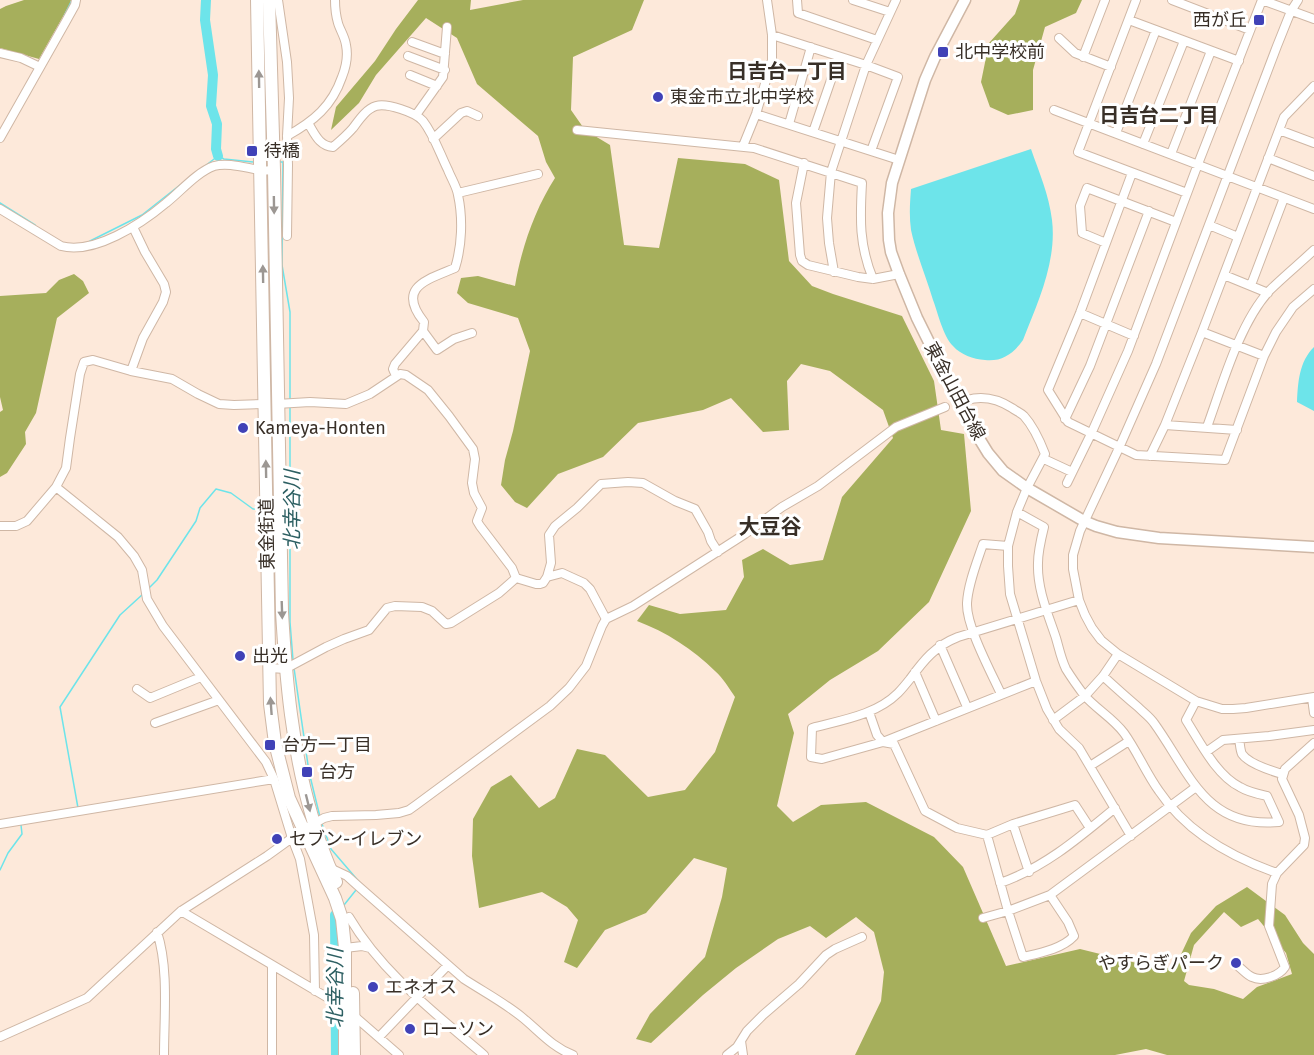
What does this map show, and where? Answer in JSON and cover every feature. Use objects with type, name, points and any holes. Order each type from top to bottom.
[{"type":"highway","name":"東金街道","points":[[257,0],[263,37],[274,170],[270,668],[272,726],[289,798],[339,908],[348,948]]},
{"type":"highway","name":"東金街道","points":[[268,0],[263,37],[261,170],[285,669],[302,778],[314,824],[349,917],[349,1012],[354,1055]]},
{"type":"highway","name":"東金街道","points":[[345,1055],[349,1012]]},
{"type":"main road","name":"東金山田台線","points":[[965,0],[925,80],[899,160],[892,183],[888,213],[889,240],[916,318],[966,417],[988,453],[1003,471],[1027,488],[1096,526],[1117,532],[1159,538],[1314,547]]},
{"type":"street","points":[[0,138],[76,0]]},
{"type":"street","points":[[278,0],[287,62],[289,98],[286,236]]},
{"type":"street","points":[[287,136],[308,123],[327,106],[345,70],[346,44],[338,22],[335,0]]},
{"type":"street","points":[[743,146],[756,114],[772,60],[772,35],[767,0]]},
{"type":"street","points":[[797,0],[798,13],[877,40]]},
{"type":"street","points":[[853,0],[890,12]]},
{"type":"street","points":[[834,272],[828,243],[827,218],[831,172],[866,65],[896,0]]},
{"type":"street","points":[[1083,57],[1105,0]]},
{"type":"street","points":[[1136,0],[1078,152],[1187,193]]},
{"type":"street","points":[[1172,0],[1250,30]]},
{"type":"street","points":[[1067,483],[1134,336],[1262,0],[1314,19]]},
{"type":"street","points":[[1298,0],[1291,11],[1156,364],[1084,521],[1073,555],[1073,569],[1079,600],[1092,628],[1101,640],[1118,654],[1196,702],[1222,709],[1233,709],[1313,698],[1314,713]]},
{"type":"street","points":[[1129,20],[1239,61]]},
{"type":"street","points":[[417,116],[443,76],[447,27]]},
{"type":"street","points":[[1116,133],[1156,30]]},
{"type":"street","points":[[772,35],[898,77],[872,151]]},
{"type":"street","points":[[263,37],[283,37]]},
{"type":"street","points":[[1059,38],[1075,53],[1111,67]]},
{"type":"street","points":[[1143,144],[1184,40]]},
{"type":"street","points":[[412,42],[445,54]]},
{"type":"street","points":[[789,124],[811,47]]},
{"type":"street","points":[[1171,154],[1211,51]]},
{"type":"street","points":[[0,53],[21,58],[40,67]]},
{"type":"street","points":[[408,56],[445,70]]},
{"type":"street","points":[[813,132],[839,57]]},
{"type":"street","points":[[410,75],[437,86]]},
{"type":"street","points":[[1150,456],[1202,332],[1278,130],[1284,117],[1314,86]]},
{"type":"street","points":[[308,123],[318,141],[325,147],[333,147],[365,113],[375,106],[386,106],[417,116],[423,121],[434,139],[458,193],[461,213],[459,258],[455,268],[418,285],[413,296],[414,306],[424,322],[423,331],[395,364],[393,369],[396,376]]},
{"type":"street","points":[[1054,110],[1314,209]]},
{"type":"street","points":[[434,139],[461,113],[467,111],[478,117]]},
{"type":"street","points":[[756,114],[899,160]]},
{"type":"street","points":[[577,130],[754,148],[862,183],[860,221],[865,260],[873,279]]},
{"type":"street","points":[[1278,130],[1314,143]]},
{"type":"street","points":[[1268,158],[1314,176]]},
{"type":"street","points":[[804,163],[796,203],[802,261],[808,266],[873,279],[899,273]]},
{"type":"street","points":[[0,209],[61,246],[86,247],[133,227],[207,169],[214,166],[274,170]]},
{"type":"street","points":[[1132,173],[1080,313],[1048,390],[1068,422],[1136,455],[1225,460],[1264,356],[1276,332],[1293,307],[1314,289]]},
{"type":"street","points":[[458,193],[538,174]]},
{"type":"street","points":[[1106,243],[1082,233],[1080,206],[1087,188],[1176,222]]},
{"type":"street","points":[[1251,285],[1284,198]]},
{"type":"street","points":[[1065,418],[1090,366],[1149,212]]},
{"type":"street","points":[[1209,225],[1238,237]]},
{"type":"street","points":[[131,372],[143,338],[163,302],[165,292],[164,285],[133,227]]},
{"type":"street","points":[[1207,427],[1237,346],[1249,322],[1268,292],[1314,250]]},
{"type":"street","points":[[1224,275],[1268,292]]},
{"type":"street","points":[[1080,313],[1134,336]]},
{"type":"street","points":[[423,331],[437,350],[454,339],[472,333]]},
{"type":"street","points":[[1202,332],[1264,356]]},
{"type":"street","points":[[0,526],[16,526],[27,521],[56,487],[68,463],[80,374],[84,362],[93,360],[131,372],[172,379],[219,404],[234,405],[310,402],[346,404],[370,394],[400,374],[406,375],[428,390],[473,449],[475,471],[472,483],[474,493],[482,508],[477,521],[512,568],[516,578]]},
{"type":"street","points":[[967,400],[986,397],[1004,402],[1023,415],[1040,439],[1045,454],[1044,459],[1027,488],[1017,512],[1008,546],[1010,594],[1036,681],[1047,709],[1053,720],[1078,748],[1090,766],[1131,836]]},
{"type":"street","points":[[0,1037],[87,998],[181,911],[324,818],[399,813],[416,805],[550,706],[569,688],[586,666],[606,619],[633,606],[718,552],[782,507],[818,486],[896,427],[945,407]]},
{"type":"street","points":[[1165,424],[1237,430]]},
{"type":"street","points":[[1044,459],[1072,472]]},
{"type":"street","points":[[516,578],[540,584],[547,577],[551,563],[549,536],[555,526],[601,484],[644,483],[694,509],[718,552]]},
{"type":"street","points":[[56,487],[118,537],[134,556],[142,570],[147,599],[164,626],[266,762],[274,779],[300,859],[314,935],[315,991]]},
{"type":"street","points":[[1017,512],[1044,528],[1039,547],[1039,587],[1066,668],[1085,696],[1122,730],[1158,790],[1188,825],[1225,851],[1277,873]]},
{"type":"street","points":[[1001,694],[974,633],[968,616],[967,603],[983,544],[1008,546]]},
{"type":"street","points":[[547,577],[562,573],[584,583],[590,589],[606,619]]},
{"type":"street","points":[[270,668],[285,669],[326,647],[369,630],[387,608],[395,606],[422,607],[432,611],[446,624],[451,623],[499,594],[516,578]]},
{"type":"street","points":[[1036,681],[883,742],[822,759],[811,757],[812,728],[869,712],[885,704],[899,693],[940,645],[958,637],[1079,600]]},
{"type":"street","points":[[940,645],[968,708]]},
{"type":"street","points":[[1053,720],[1085,696],[1118,654]]},
{"type":"street","points":[[915,672],[936,721]]},
{"type":"street","points":[[136,688],[150,698],[201,676]]},
{"type":"street","points":[[1103,676],[1153,721],[1196,787],[1212,805],[1245,820],[1279,822],[1267,796],[1248,791],[1230,781],[1206,752],[1186,720],[1196,702]]},
{"type":"street","points":[[155,723],[219,700]]},
{"type":"street","points":[[869,712],[877,735],[883,742],[894,744],[925,811],[957,828],[987,835],[1013,824],[1075,805],[1090,828]]},
{"type":"street","points":[[1206,752],[1223,740],[1314,730]]},
{"type":"street","points":[[1239,739],[1242,753],[1248,759],[1282,774]]},
{"type":"street","points":[[1090,766],[1129,741]]},
{"type":"street","points":[[1239,967],[1253,978],[1265,978],[1281,973],[1285,968],[1269,926],[1272,884],[1277,873],[1304,845],[1305,838],[1299,815],[1282,779],[1282,774],[1314,743]]},
{"type":"street","points":[[266,762],[278,758]]},
{"type":"street","points":[[0,824],[274,779]]},
{"type":"street","points":[[983,918],[1050,895],[1196,787]]},
{"type":"street","points":[[1000,883],[1029,872],[1115,808]]},
{"type":"street","points":[[1013,824],[1029,872]]},
{"type":"street","points":[[987,835],[1023,957],[1065,943],[1074,936],[1068,922],[1050,895]]},
{"type":"street","points":[[330,868],[347,876],[464,979],[525,1019],[548,1041],[573,1055]]},
{"type":"street","points":[[181,911],[349,1012],[399,1055]]},
{"type":"street","points":[[349,917],[360,936],[402,983],[484,1055]]},
{"type":"street","points":[[157,932],[162,948],[164,1055]]},
{"type":"street","points":[[727,1055],[737,1047],[747,1031],[799,984],[826,955],[862,937]]},
{"type":"street","points":[[348,948],[362,946],[371,948]]},
{"type":"street","points":[[272,965],[272,1055]]},
{"type":"street","points":[[379,1037],[448,965]]},
{"type":"street","points":[[741,1041],[743,1055]]},
{"type":"green space","points":[[24,0],[71,0],[39,59],[0,48],[0,9]]},
{"type":"green space","points":[[418,0],[471,0],[470,10],[523,0],[644,0],[632,30],[573,57],[571,110],[585,130],[610,145],[624,245],[659,248],[678,158],[745,164],[779,180],[789,261],[812,286],[902,316],[934,381],[941,430],[964,434],[971,511],[929,602],[878,651],[830,680],[788,714],[794,733],[777,806],[793,822],[821,805],[866,802],[934,837],[963,867],[1006,966],[1080,949],[1161,969],[1175,967],[1191,933],[1216,906],[1247,887],[1285,915],[1303,943],[1314,954],[1314,1055],[1167,1055],[1146,1049],[1115,1055],[855,1055],[881,1001],[884,972],[874,932],[856,917],[826,938],[810,926],[778,939],[736,968],[703,995],[651,1043],[636,1039],[650,1014],[705,957],[722,897],[727,868],[694,858],[646,913],[605,930],[577,968],[564,962],[578,920],[567,907],[542,892],[479,908],[472,856],[473,819],[491,787],[511,775],[539,808],[555,798],[577,749],[605,755],[648,797],[685,790],[715,752],[735,697],[721,677],[698,655],[669,636],[637,621],[649,605],[680,614],[726,610],[744,577],[742,560],[763,549],[790,565],[823,560],[842,497],[893,438],[883,410],[830,371],[801,364],[787,381],[789,430],[763,432],[731,398],[703,410],[638,423],[603,457],[558,474],[527,508],[515,502],[501,485],[530,351],[518,318],[468,303],[457,293],[461,278],[478,276],[515,286],[530,230],[555,178],[546,162],[538,136],[477,84],[457,38],[426,18],[376,75],[359,103],[331,130],[336,107],[375,61]],"holes":[[[1224,912],[1241,927],[1258,919],[1286,953],[1292,974],[1257,987],[1243,999],[1214,989],[1189,985],[1184,981],[1194,945]]]},
{"type":"green space","points":[[1020,0],[1082,0],[1076,13],[1045,27],[1033,70],[1033,110],[1008,115],[990,107],[981,82],[989,43],[1015,14]]},
{"type":"green space","points":[[74,274],[83,281],[89,293],[57,318],[36,413],[25,432],[26,444],[7,473],[0,477],[0,412],[3,410],[0,397],[0,296],[46,293],[59,280]]},
{"type":"water","points":[[1031,149],[1046,193],[1052,220],[1052,251],[1045,281],[1023,340],[1016,349],[997,360],[972,358],[953,346],[941,324],[911,230],[911,189]]},
{"type":"water","points":[[1314,347],[1314,411],[1297,402],[1302,366]]},
{"type":"waterway","points":[[64,16],[72,0]]},
{"type":"waterway","name":"北幸谷川","points":[[206,0],[205,20],[213,75],[211,106],[217,124],[218,156]]},
{"type":"waterway","name":"北幸谷川","points":[[205,166],[218,156],[224,159],[253,162]]},
{"type":"waterway","name":"北幸谷川","points":[[279,162],[283,162],[282,265],[290,312],[290,399]]},
{"type":"waterway","points":[[90,241],[142,215],[180,185]]},
{"type":"waterway","points":[[0,203],[35,225]]},
{"type":"waterway","name":"北幸谷川","points":[[290,407],[290,622],[293,660]]},
{"type":"waterway","points":[[149,588],[157,580],[196,521],[200,508],[216,489],[231,493],[253,509],[262,509]]},
{"type":"waterway","points":[[78,808],[60,707],[120,615],[143,594]]},
{"type":"waterway","name":"北幸谷川","points":[[294,668],[309,772],[320,817]]},
{"type":"waterway","name":"北幸谷川","points":[[322,824],[331,849],[361,884]]},
{"type":"waterway","points":[[0,870],[8,853],[22,834],[21,825]]},
{"type":"waterway","name":"北幸谷川","points":[[344,905],[356,890]]},
{"type":"waterway","name":"北幸谷川","points":[[335,915],[336,1055]]},
{"type":"place","name":"西が丘","points":[[1259,20]]},
{"type":"place","name":"北中学校前","points":[[943,52]]},
{"type":"place","name":"東金市立北中学校","points":[[658,97]]},
{"type":"place","name":"待橋","points":[[252,151]]},
{"type":"place","name":"Kameya-Honten","points":[[243,428]]},
{"type":"place","name":"出光","points":[[240,656]]},
{"type":"place","name":"台方一丁目","points":[[270,745]]},
{"type":"place","name":"台方","points":[[307,772]]},
{"type":"place","name":"セブン-イレブン","points":[[277,839]]},
{"type":"place","name":"やすらぎパーク","points":[[1236,963]]},
{"type":"place","name":"エネオス","points":[[373,987]]},
{"type":"place","name":"ローソン","points":[[410,1029]]},
{"type":"district","name":"日吉台一丁目","points":[[787,71]]},
{"type":"district","name":"日吉台二丁目","points":[[1159,115]]},
{"type":"district","name":"大豆谷","points":[[770,527]]}]
